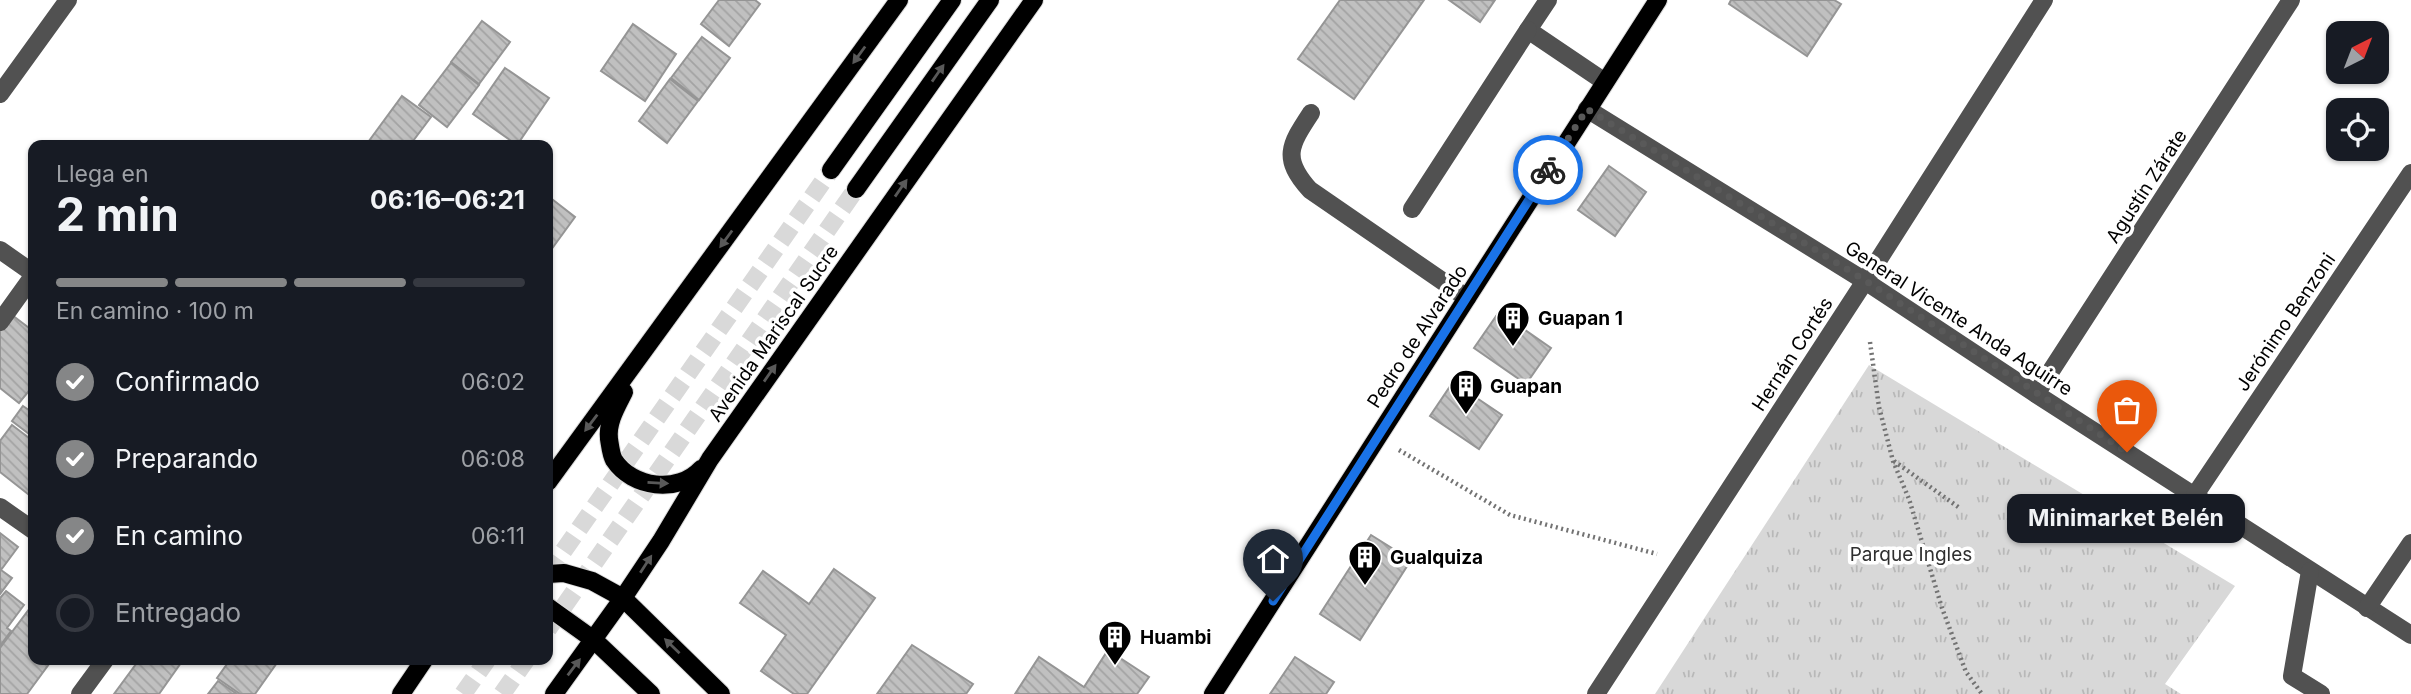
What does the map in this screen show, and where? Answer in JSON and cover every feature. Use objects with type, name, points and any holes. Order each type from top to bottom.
[{"type":"main road","points":[[553,475],[899,0]]},
{"type":"main road","points":[[831,170],[952,0]]},
{"type":"main road","points":[[856,189],[990,0]]},
{"type":"main road","name":"Avenida Mariscal Sucre","points":[[554,694],[661,541],[709,459],[1034,0]]},
{"type":"main road","name":"Pedro de Alvarado","points":[[1213,694],[1658,0]]},
{"type":"main road","points":[[642,354],[612,417],[608,436],[612,458],[625,472],[642,482],[661,485],[688,478],[697,473],[709,459]]},
{"type":"main road","points":[[553,574],[564,573],[592,581],[623,598],[720,694]]},
{"type":"main road","points":[[553,611],[594,640],[651,694]]},
{"type":"main road","points":[[401,694],[421,665]]},
{"type":"street","points":[[0,94],[68,0]]},
{"type":"street","points":[[1412,209],[1548,0]]},
{"type":"street","name":"Hernán Cortés","points":[[1596,694],[1866,281],[2044,0]]},
{"type":"street","name":"Agustín Zárate","points":[[2036,394],[2291,0]]},
{"type":"street","points":[[1528,30],[1605,82]]},
{"type":"street","name":"General Vicente Anda Aguirre","points":[[1587,109],[1866,281],[2036,394],[2411,635]]},
{"type":"street","points":[[1311,113],[1291,143],[1290,159],[1297,176],[1310,190],[1467,298]]},
{"type":"street","name":"Jerónimo Benzoni","points":[[2195,495],[2411,173]]},
{"type":"street","points":[[0,250],[28,271]]},
{"type":"street","points":[[0,322],[28,282]]},
{"type":"street","points":[[0,507],[28,527]]},
{"type":"street","points":[[2367,608],[2411,543]]},
{"type":"street","points":[[2310,571],[2292,676],[2321,694]]},
{"type":"street","points":[[80,694],[101,665]]},
{"type":"path","points":[[1870,342],[1879,407],[1893,461],[1909,499],[1942,608],[1966,672],[1982,694]]},
{"type":"path","points":[[1377,437],[1510,515],[1682,561]]},
{"type":"path","points":[[1893,461],[1961,509]]},
{"type":"green space","name":"Parque Ingles","points":[[1869,365],[2235,586],[2165,684],[2181,694],[1655,694]]},
{"type":"building","points":[[719,0],[755,0],[760,4],[729,46],[701,24]]},
{"type":"building","points":[[1340,0],[1424,0],[1354,99],[1298,59]]},
{"type":"building","points":[[1449,0],[1495,0],[1480,22]]},
{"type":"building","points":[[1731,0],[1834,0],[1841,4],[1807,56],[1729,4]]},
{"type":"building","points":[[482,21],[510,42],[479,84],[451,62]]},
{"type":"building","points":[[633,24],[676,54],[645,101],[601,71]]},
{"type":"building","points":[[702,37],[730,58],[699,100],[671,78]]},
{"type":"building","points":[[451,63],[479,85],[447,127],[419,105]]},
{"type":"building","points":[[505,68],[549,98],[520,140],[510,140],[473,114]]},
{"type":"building","points":[[670,79],[698,101],[667,143],[639,121]]},
{"type":"building","points":[[402,96],[431,117],[414,140],[370,140]]},
{"type":"building","points":[[1609,166],[1646,192],[1615,236],[1578,210]]},
{"type":"building","points":[[553,200],[575,217],[553,247]]},
{"type":"building","name":"Guapan 1","points":[[1499,312],[1551,348],[1526,384],[1474,348]]},
{"type":"building","points":[[12,315],[28,327],[28,392],[19,403],[0,388],[0,331]]},
{"type":"building","name":"Guapan","points":[[1453,382],[1502,415],[1479,449],[1430,416]]},
{"type":"building","points":[[23,406],[28,410],[28,433],[12,421]]},
{"type":"building","points":[[12,425],[28,437],[28,494],[0,472],[0,441]]},
{"type":"building","points":[[0,533],[18,547],[1,570],[12,578],[0,594]]},
{"type":"building","name":"Gualquiza","points":[[1371,535],[1411,560],[1360,640],[1320,614]]},
{"type":"building","points":[[834,569],[875,598],[807,694],[794,694],[761,671],[786,635],[740,603],[763,571],[809,604]]},
{"type":"building","points":[[6,591],[24,605],[7,628],[11,631],[0,646],[0,598]]},
{"type":"building","points":[[28,611],[28,665],[48,665],[27,694],[0,694],[0,648]]},
{"type":"building","points":[[912,645],[973,684],[966,694],[877,694]]},
{"type":"building","name":"Huambi","points":[[1108,650],[1149,677],[1137,694],[1015,694],[1039,657],[1084,687]]},
{"type":"building","points":[[1295,657],[1334,682],[1326,694],[1270,694]]},
{"type":"building","points":[[135,665],[179,665],[159,694],[114,694]]},
{"type":"building","points":[[226,665],[275,665],[255,694],[240,694],[217,678]]},
{"type":"building","points":[[218,681],[237,694],[208,694]]},
{"type":"tunnel","points":[[553,566],[831,170]]},
{"type":"tunnel","points":[[553,622],[856,189]]},
{"type":"tunnel","points":[[463,694],[483,665]]},
{"type":"tunnel","points":[[502,694],[522,665]]},
{"type":"way so far","points":[[1548,170],[1587,109],[1866,281],[2127,452]]},
{"type":"place","name":"Guapan 1","points":[[1513,348]]},
{"type":"place","name":"Guapan","points":[[1466,416]]},
{"type":"place","name":"Minimarket Belén","points":[[2127,452]]},
{"type":"place","name":"Gualquiza","points":[[1365,587]]},
{"type":"place","name":"Huambi","points":[[1115,667]]},
{"type":"route","points":[[1273,601],[1548,170]]}]
